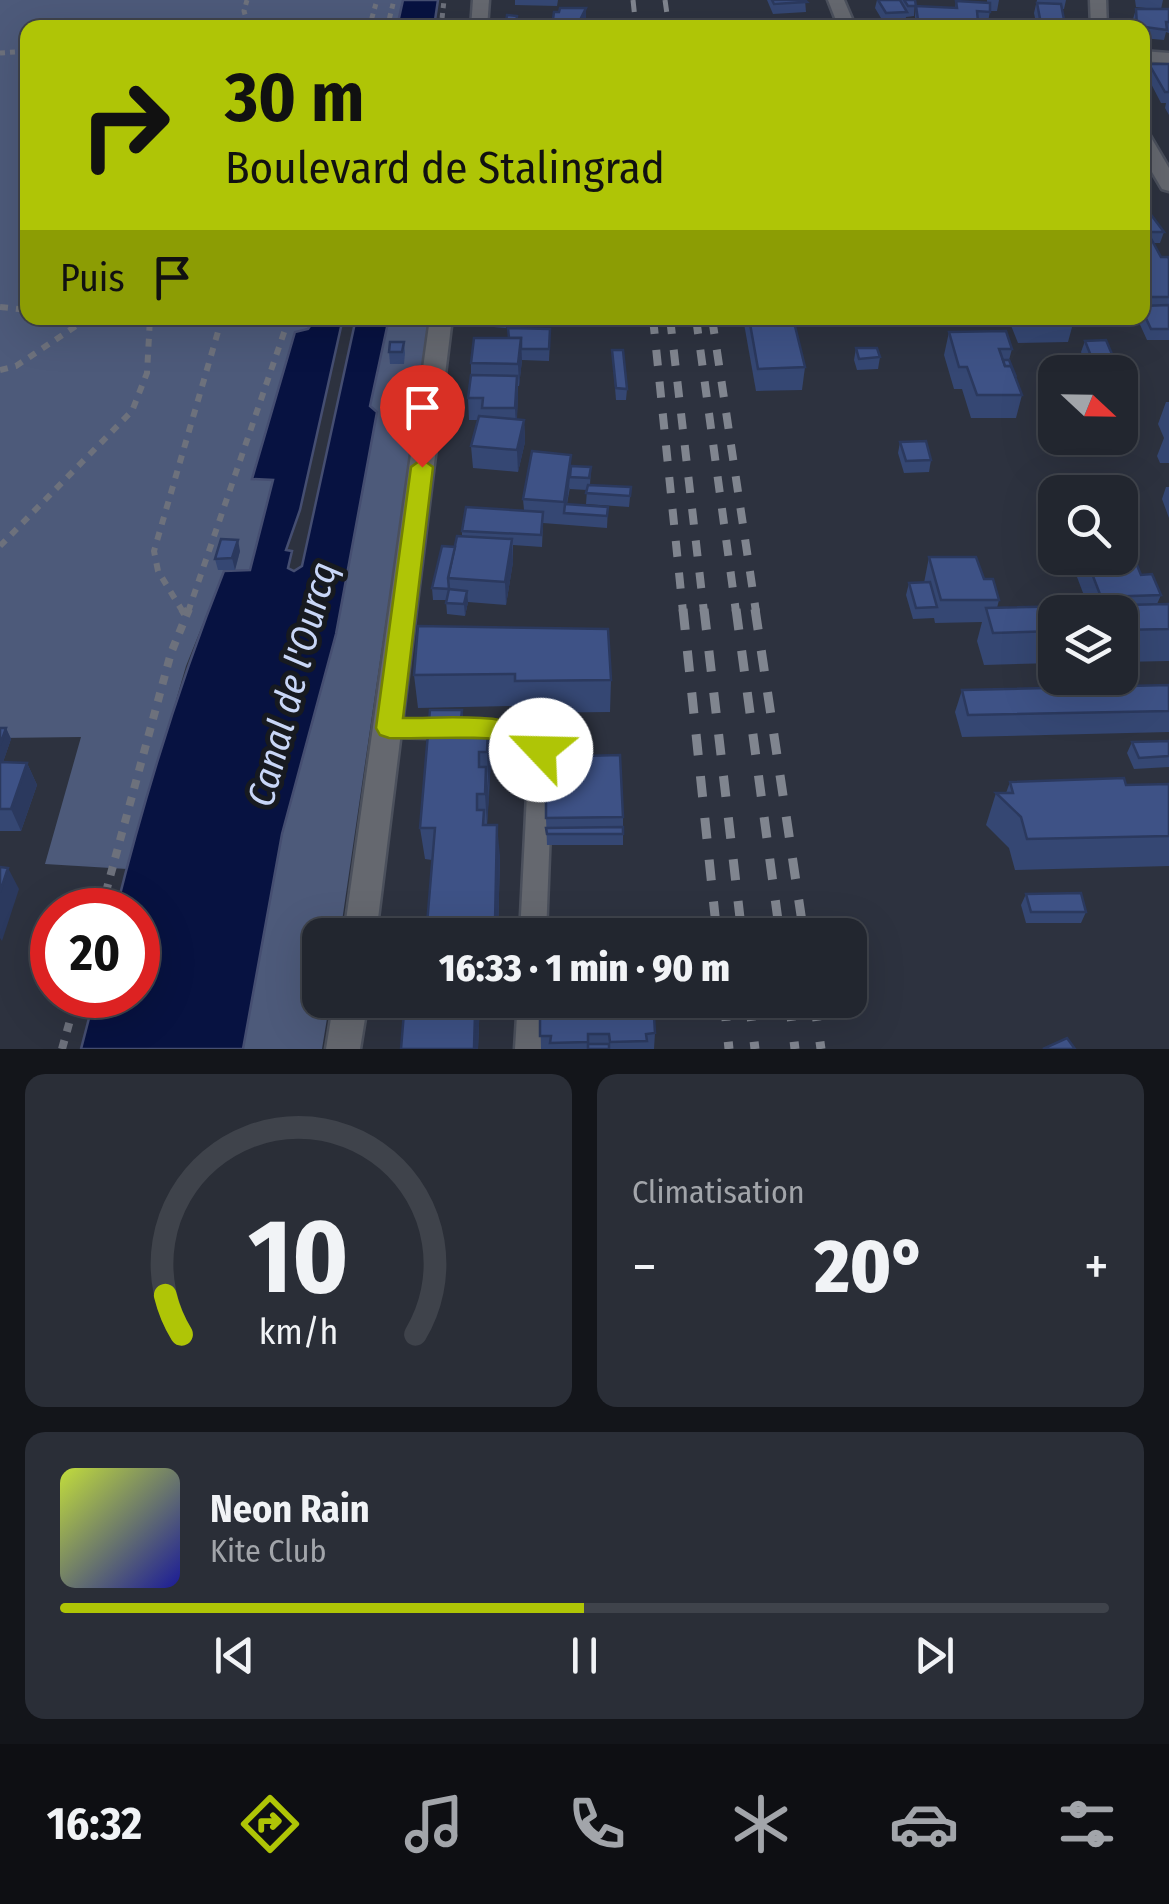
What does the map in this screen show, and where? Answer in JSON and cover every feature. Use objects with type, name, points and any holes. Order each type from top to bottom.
[{"type":"street","points":[[1150,152],[1169,185]]},
{"type":"street","points":[[362,918],[440,325]]},
{"type":"street","points":[[344,1049],[348,1018]]},
{"type":"lane","points":[[389,728],[514,731],[541,750],[535,918]]},
{"type":"lane","points":[[529,1049],[530,1018]]},
{"type":"path","points":[[0,370],[16,366],[78,325]]},
{"type":"path","points":[[0,546],[127,423],[146,376],[152,348],[150,325]]},
{"type":"path","points":[[186,615],[158,571],[154,551],[218,325]]},
{"type":"path","points":[[107,888],[171,654],[200,586],[287,325]]},
{"type":"path","points":[[62,1049],[71,1018]]},
{"type":"shaded area","points":[[0,0],[403,0],[399,20],[20,20],[20,325],[313,325],[302,331],[253,478],[274,480],[250,570],[224,571],[186,666],[127,869],[45,864],[81,737],[0,738]]},
{"type":"shaded area","points":[[387,325],[429,325],[342,918],[302,918],[302,1018],[327,1018],[322,1049],[243,1049],[282,834],[336,634],[370,407]]},
{"type":"water","points":[[403,0],[438,0],[435,20],[399,20]]},
{"type":"water","name":"Canal de l'Ourcq","points":[[311,325],[341,325],[300,510],[286,550],[292,551],[288,568],[294,571],[302,566],[354,325],[387,325],[370,406],[377,412],[336,634],[282,834],[243,1049],[81,1049],[89,1018],[160,1018],[160,888],[122,888],[178,696],[224,571],[250,570],[273,480],[252,479],[295,332]]},
{"type":"building","points":[[772,0],[805,0],[807,2],[774,4]]},
{"type":"building","points":[[878,0],[900,0],[907,12],[886,13]]},
{"type":"building","points":[[956,1],[990,3],[990,12],[977,11],[978,20],[918,20],[916,6],[957,8]]},
{"type":"building","points":[[1037,3],[1061,4],[1064,20],[1040,20]]},
{"type":"building","points":[[560,8],[586,8],[580,20],[553,19],[554,12]]},
{"type":"building","points":[[1136,9],[1169,9],[1167,30],[1150,28],[1150,20],[1137,20]]},
{"type":"building","points":[[1150,64],[1169,64],[1169,92],[1165,92]]},
{"type":"building","points":[[1150,213],[1164,232],[1150,232]]},
{"type":"building","points":[[1150,237],[1161,257],[1169,259],[1169,297],[1150,297]]},
{"type":"building","points":[[1169,305],[1169,329],[1151,329],[1150,306]]},
{"type":"building","points":[[750,325],[795,325],[805,367],[758,369]]},
{"type":"building","points":[[508,328],[550,329],[549,349],[521,349],[521,338],[509,338]]},
{"type":"building","points":[[1006,331],[1012,349],[999,349],[1005,366],[1011,366],[1022,395],[977,395],[967,367],[959,367],[949,332]]},
{"type":"building","points":[[474,338],[521,338],[518,364],[471,363]]},
{"type":"building","points":[[1106,340],[1112,355],[1091,355],[1085,341]]},
{"type":"building","points":[[390,342],[404,342],[402,352],[389,352]]},
{"type":"building","points":[[856,348],[877,348],[880,357],[859,359]]},
{"type":"building","points":[[612,350],[623,350],[627,389],[616,388]]},
{"type":"building","points":[[471,375],[517,376],[515,408],[482,408],[483,398],[468,398]]},
{"type":"building","points":[[479,416],[524,420],[517,450],[471,446]]},
{"type":"building","points":[[926,441],[931,460],[906,461],[900,442]]},
{"type":"building","points":[[532,451],[571,455],[564,502],[523,499]]},
{"type":"building","points":[[571,466],[591,467],[589,478],[570,477]]},
{"type":"building","points":[[588,485],[631,487],[630,496],[586,493]]},
{"type":"building","points":[[565,504],[608,507],[607,516],[564,513]]},
{"type":"building","points":[[466,507],[543,512],[541,535],[462,531]]},
{"type":"building","points":[[457,536],[512,539],[505,582],[448,578]]},
{"type":"building","points":[[221,539],[238,540],[232,558],[215,559]]},
{"type":"building","points":[[442,546],[455,547],[449,589],[432,588]]},
{"type":"building","points":[[929,557],[976,557],[984,579],[993,579],[999,600],[941,600]]},
{"type":"building","points":[[1138,568],[1141,575],[1152,574],[1161,595],[1138,596],[1100,595],[1093,575],[1138,575]]},
{"type":"building","points":[[930,582],[937,607],[916,608],[909,583]]},
{"type":"building","points":[[449,589],[467,591],[464,604],[446,603]]},
{"type":"building","points":[[1169,604],[1169,629],[1138,630],[1138,605]]},
{"type":"building","points":[[1038,607],[1038,632],[993,633],[986,608]]},
{"type":"building","points":[[418,626],[608,629],[611,680],[515,681],[515,674],[414,675]]},
{"type":"building","points":[[1169,685],[1169,711],[968,715],[962,690],[1038,688],[1038,695],[1138,695],[1138,686]]},
{"type":"building","points":[[430,710],[462,710],[461,719],[481,719],[480,726],[488,726],[487,752],[479,752],[479,767],[486,767],[485,794],[477,794],[477,810],[484,810],[483,825],[497,825],[495,918],[428,918],[435,828],[420,828]]},
{"type":"building","points":[[1169,741],[1169,756],[1139,758],[1132,742]]},
{"type":"building","points":[[620,755],[623,817],[546,818],[546,757]]},
{"type":"building","points":[[0,762],[27,763],[11,809],[0,809]]},
{"type":"building","points":[[1124,778],[1126,785],[1169,784],[1169,836],[1027,839],[1021,817],[996,793],[1013,793],[1010,782]]},
{"type":"building","points":[[623,827],[623,834],[547,834],[546,828]]},
{"type":"building","points":[[0,867],[8,868],[0,892]]},
{"type":"building","points":[[1081,893],[1086,912],[1031,912],[1026,894]]},
{"type":"building","points":[[404,1018],[475,1018],[474,1049],[401,1049]]},
{"type":"building","points":[[540,1018],[654,1018],[655,1033],[646,1034],[647,1041],[610,1042],[609,1034],[588,1034],[588,1042],[550,1043],[551,1036],[540,1036]]},
{"type":"building","points":[[1067,1038],[1075,1049],[1043,1049]]},
{"type":"building","points":[[588,1044],[609,1044],[609,1049],[588,1049]]},
{"type":"railway","points":[[633,0],[635,20]]},
{"type":"railway","points":[[665,0],[668,20]]},
{"type":"railway","points":[[654,325],[683,612]]},
{"type":"railway","points":[[671,325],[704,612]]},
{"type":"railway","points":[[697,325],[736,612]]},
{"type":"railway","points":[[713,325],[756,612]]},
{"type":"railway","points":[[683,609],[715,918]]},
{"type":"railway","points":[[704,609],[740,918]]},
{"type":"railway","points":[[736,609],[778,918]]},
{"type":"railway","points":[[755,609],[801,918]]},
{"type":"railway","points":[[726,1018],[729,1049]]},
{"type":"railway","points":[[751,1018],[755,1049]]},
{"type":"railway","points":[[791,1018],[795,1049]]},
{"type":"railway","points":[[817,1018],[821,1049]]},
{"type":"route","points":[[422,467],[389,728],[514,731],[541,750]]}]
